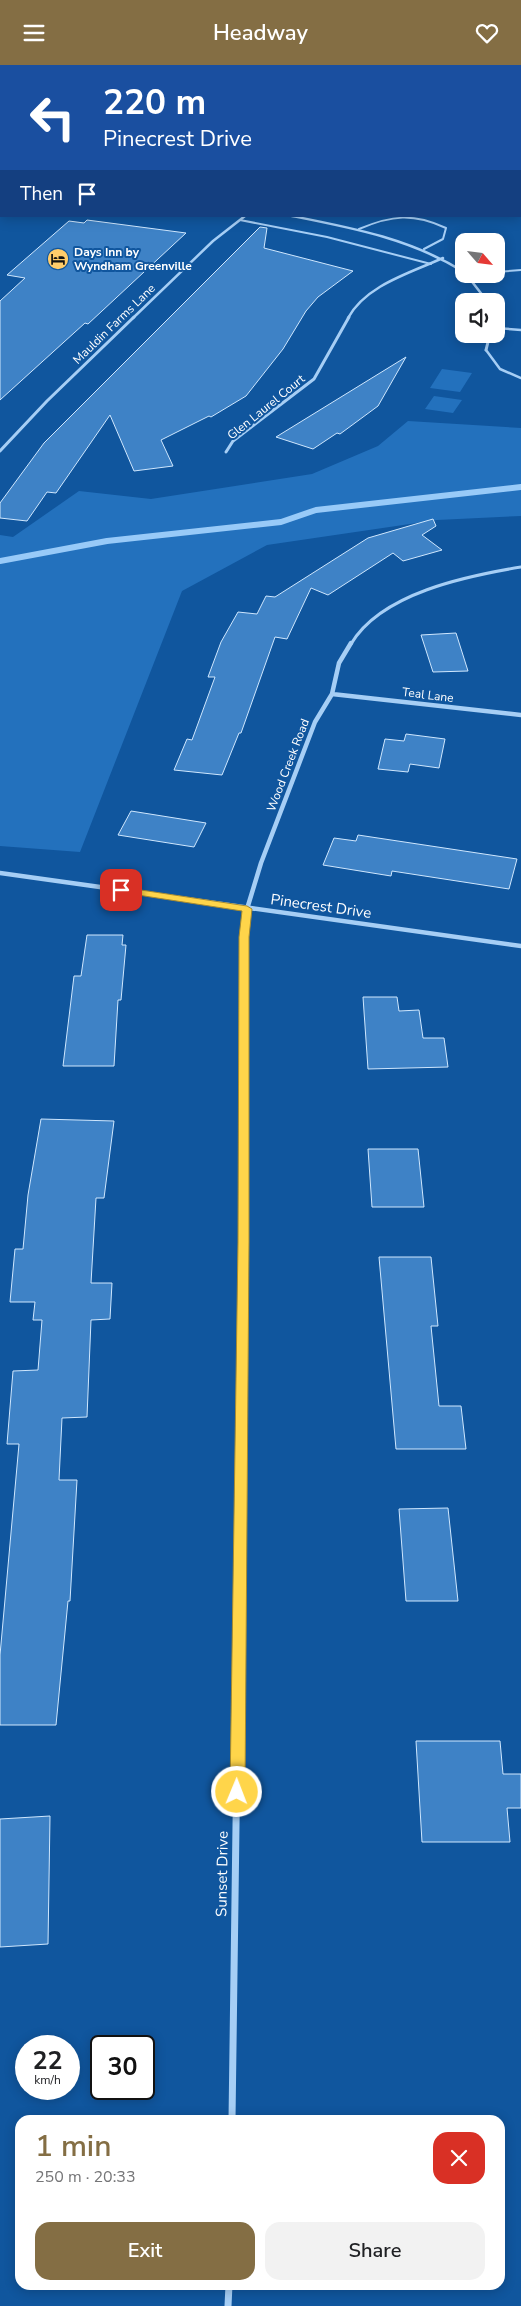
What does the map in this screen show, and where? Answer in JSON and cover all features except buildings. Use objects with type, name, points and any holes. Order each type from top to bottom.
[{"type":"street","name":"Mauldin Farms Lane","points":[[0,451],[47,401],[213,241],[244,217]]},
{"type":"street","points":[[297,217],[359,229],[424,249],[443,258],[455,267]]},
{"type":"street","name":"Glen Laurel Court","points":[[226,452],[233,441],[314,379],[354,307],[386,283],[443,258]]},
{"type":"street","points":[[474,283],[482,293]]},
{"type":"street","points":[[486,350],[488,343]]},
{"type":"street","name":"Wood Creek Road","points":[[247,909],[261,863],[315,722],[332,694],[338,663],[353,640],[372,620],[388,609],[429,589],[469,576],[521,567]]},
{"type":"street","name":"Teal Lane","points":[[332,694],[521,715]]},
{"type":"street","name":"Pinecrest Drive","points":[[0,873],[521,946]]},
{"type":"street","name":"Sunset Drive","points":[[232,2115],[240,1666],[244,937],[247,909]]},
{"type":"street","points":[[228,2306],[229,2290]]},
{"type":"lane","points":[[359,229],[381,219],[392,217]]},
{"type":"lane","points":[[407,217],[428,219],[446,228],[443,239],[424,249]]},
{"type":"lane","points":[[240,220],[327,237],[432,263]]},
{"type":"lane","points":[[505,272],[521,270]]},
{"type":"lane","points":[[505,329],[521,330]]},
{"type":"lane","points":[[486,350],[494,365],[504,373],[521,379]]},
{"type":"shaded area","points":[[442,369],[472,373],[460,392],[430,388]]},
{"type":"shaded area","points":[[434,396],[462,400],[453,413],[425,409]]},
{"type":"shaded area","points":[[408,421],[521,428],[521,516],[437,520],[267,545],[182,591],[80,852],[0,846],[0,535],[13,537],[79,491],[151,499],[312,474],[378,446]]},
{"type":"waterway","points":[[0,561],[107,541],[281,522],[316,510],[521,487]]},
{"type":"place","name":"Days Inn by Wyndham Greenville","points":[[58,259]]},
{"type":"route","points":[[121,890],[247,909],[244,937],[244,1242],[240,1676],[237,1792]]}]
